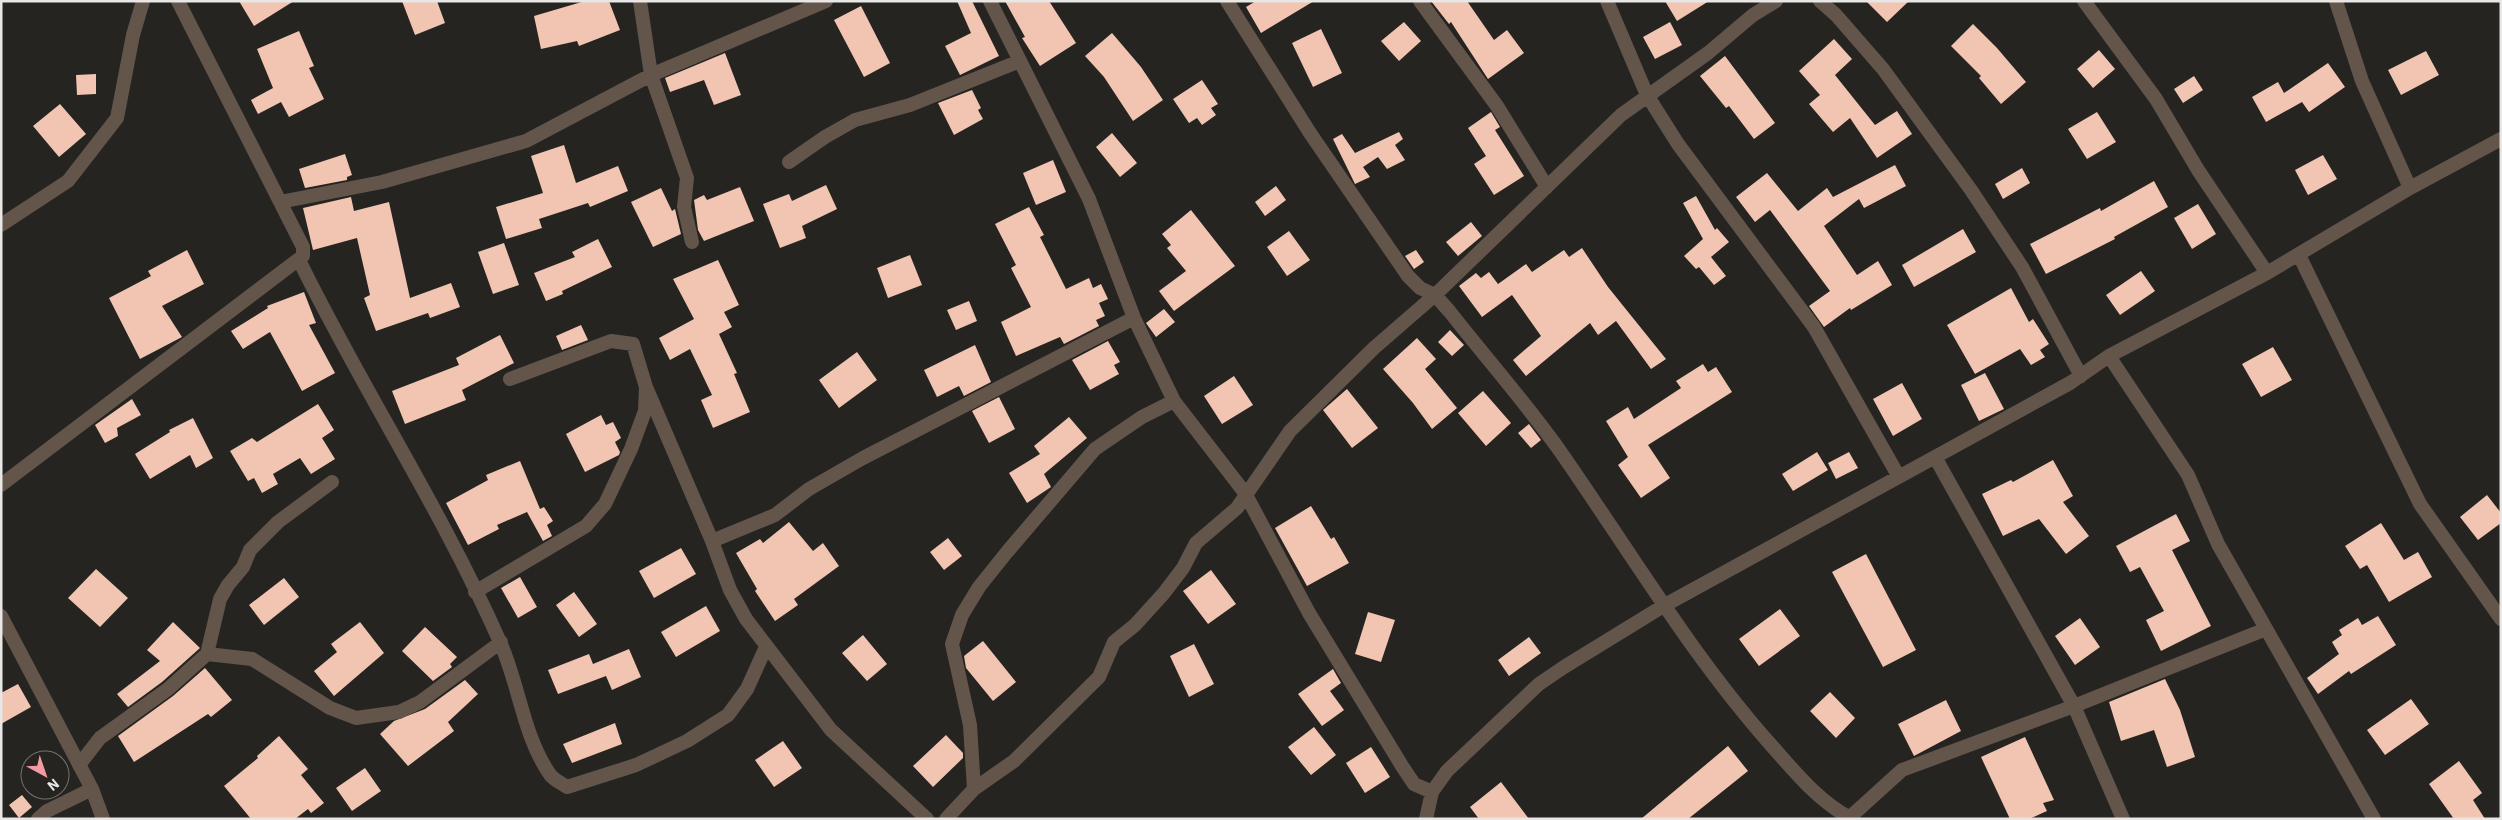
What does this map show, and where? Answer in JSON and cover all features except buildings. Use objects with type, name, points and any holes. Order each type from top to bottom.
[{"type":"street","points":[[1,225],[68,181],[117,118],[133,35],[143,1]]},
{"type":"street","points":[[1,485],[303,256],[303,247],[178,1]]},
{"type":"street","points":[[640,1],[651,76],[687,178],[684,207],[692,242]]},
{"type":"street","points":[[280,202],[382,182],[526,141],[651,76],[826,1]]},
{"type":"street","points":[[990,1],[1089,199],[1134,318],[1174,401],[1245,493],[1309,614],[1402,766],[1414,784],[1432,792]]},
{"type":"street","points":[[1226,1],[1272,75],[1386,247],[1408,276],[1420,288],[1435,295],[1559,449],[1710,671],[1758,730],[1808,786],[1828,805],[1850,818],[1902,770],[2074,706],[2266,629]]},
{"type":"street","points":[[1420,1],[1497,106],[1547,187]]},
{"type":"street","points":[[1607,1],[1647,95],[1678,144],[1814,327],[1899,477]]},
{"type":"street","points":[[946,819],[974,789],[1014,761],[1099,677],[1114,642],[1135,625],[1164,593],[1182,568],[1196,543],[1237,508],[1245,493],[1290,432],[1374,348],[1435,295],[1621,115],[1708,53],[1754,15],[1776,1]]},
{"type":"street","points":[[1820,1],[1836,15],[1884,69],[1971,190],[2022,267],[2081,376]]},
{"type":"street","points":[[2084,1],[2156,99],[2198,170],[2267,273]]},
{"type":"street","points":[[2336,1],[2362,81],[2410,188]]},
{"type":"street","points":[[789,162],[825,137],[855,120],[910,105],[1020,61]]},
{"type":"street","points":[[1426,819],[1432,792],[1447,771],[1539,684],[1665,605],[2081,376],[2109,356],[2267,273],[2410,188],[2501,139]]},
{"type":"street","points":[[2299,255],[2420,504],[2501,619]]},
{"type":"street","points":[[299,260],[342,343],[430,502],[476,592],[500,642],[533,740],[550,774],[567,787],[636,765],[686,740],[728,715],[747,689],[766,647]]},
{"type":"street","points":[[712,541],[775,514],[809,489],[863,458],[1134,318]]},
{"type":"street","points":[[510,379],[610,341],[633,344],[646,388],[712,541],[730,590],[766,647],[831,730],[928,819]]},
{"type":"street","points":[[2109,356],[2188,475],[2218,544],[2374,819]]},
{"type":"street","points":[[476,592],[586,526],[605,504],[631,449],[644,411],[646,388]]},
{"type":"street","points":[[974,789],[970,725],[952,644],[962,615],[979,587],[1007,552],[1095,449],[1142,417],[1174,401]]},
{"type":"street","points":[[1935,457],[2074,706],[2123,819]]},
{"type":"street","points":[[80,765],[100,738],[168,689],[206,654],[220,599],[243,566],[250,550],[278,522],[332,482]]},
{"type":"street","points":[[1,616],[80,765],[92,789],[103,819]]},
{"type":"street","points":[[206,654],[252,659],[330,708],[356,718],[398,712],[420,702],[500,642]]},
{"type":"street","points":[[38,819],[47,811],[92,789]]}]
